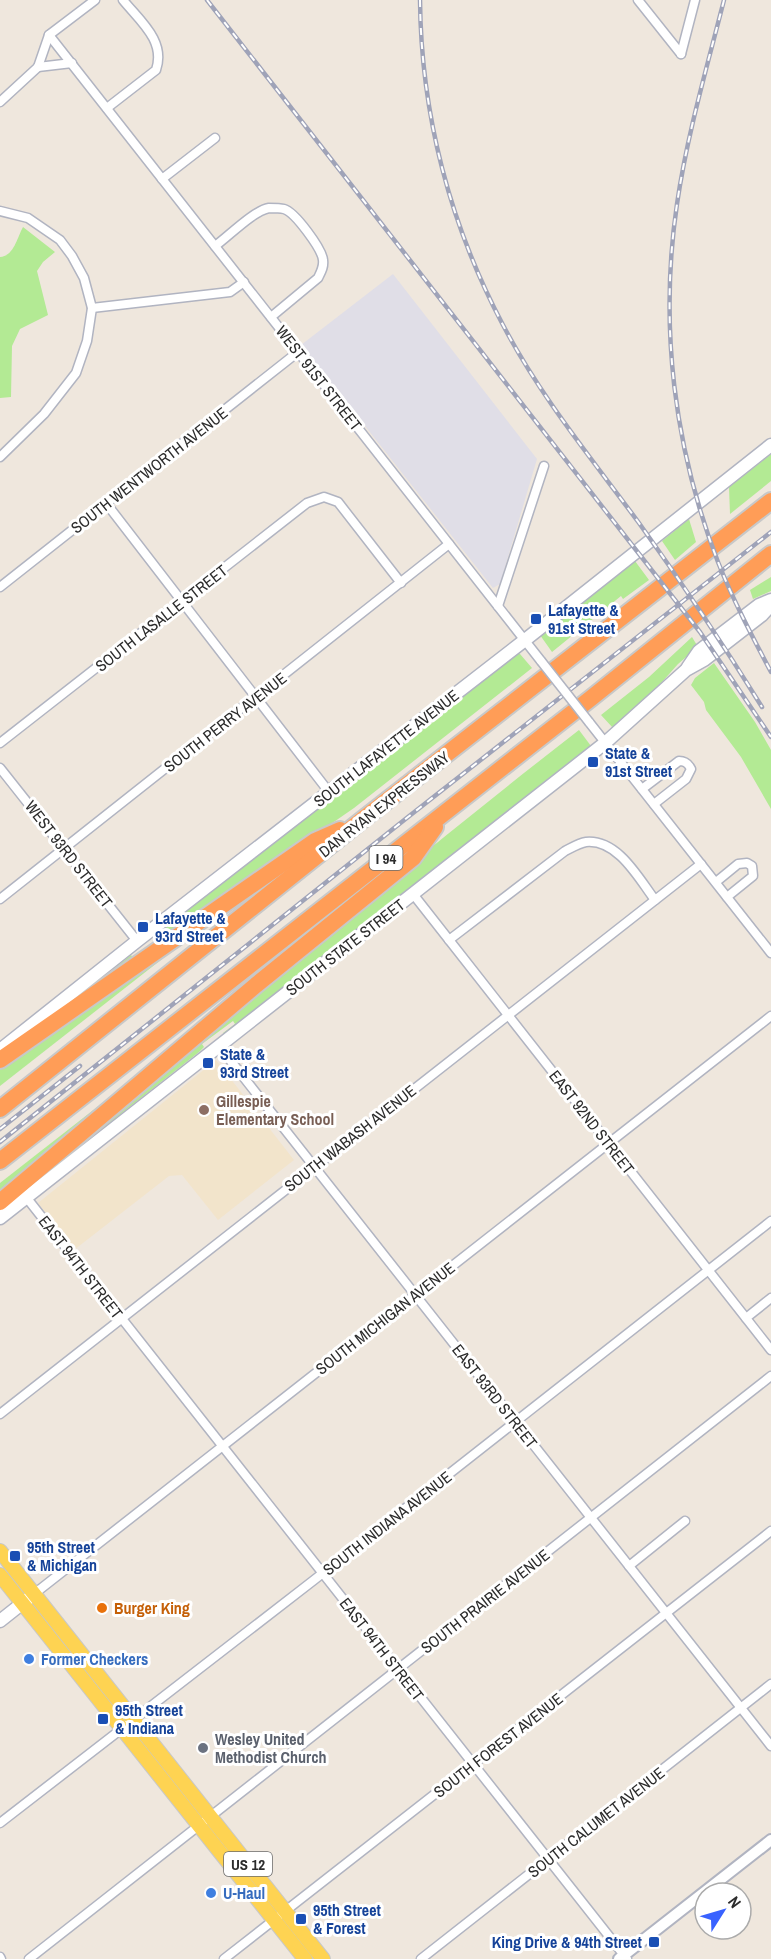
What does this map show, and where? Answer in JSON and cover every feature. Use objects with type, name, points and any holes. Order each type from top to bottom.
[{"type":"highway","name":"DAN RYAN EXPRESSWAY","points":[[0,1109],[362,820],[771,501]]},
{"type":"highway","name":"I 94","points":[[0,1161],[591,699],[771,554]]},
{"type":"highway","points":[[0,1202],[248,992],[413,858],[445,812]]},
{"type":"highway","points":[[0,1060],[315,841],[362,820]]},
{"type":"main road","name":"SOUTH LAFAYETTE AVENUE","points":[[0,1050],[771,445]]},
{"type":"main road","name":"SOUTH STATE STREET","points":[[686,670],[699,651],[759,605],[771,600]]},
{"type":"main road","name":"SOUTH STATE STREET","points":[[0,1218],[605,743],[686,670],[704,660],[771,605]]},
{"type":"main road","name":"US 12","points":[[0,1551],[210,1816],[280,1915],[305,1959]]},
{"type":"main road","name":"US 12","points":[[0,1575],[199,1825],[323,1959]]},
{"type":"main road","name":"SOUTH MICHIGAN AVENUE","points":[[0,1621],[34,1594]]},
{"type":"street","points":[[0,102],[38,67],[49,34],[95,0]]},
{"type":"street","points":[[107,108],[156,70],[159,62],[158,43],[123,0]]},
{"type":"street","points":[[638,0],[681,54],[695,0]]},
{"type":"street","name":"WEST 91ST STREET","points":[[49,34],[771,953]]},
{"type":"street","points":[[38,67],[72,63]]},
{"type":"street","points":[[162,178],[215,138]]},
{"type":"street","points":[[216,246],[259,212],[268,208],[283,209],[294,216],[321,250],[323,270],[318,278],[271,317]]},
{"type":"street","points":[[0,211],[28,218],[60,240],[84,278],[92,308],[87,341],[76,373],[44,414],[0,457]]},
{"type":"street","points":[[92,308],[230,292],[244,282]]},
{"type":"street","name":"SOUTH WENTWORTH AVENUE","points":[[0,587],[298,352]]},
{"type":"street","points":[[498,606],[544,466]]},
{"type":"street","name":"SOUTH LASALLE STREET","points":[[0,743],[307,503],[324,497],[338,502],[401,583]]},
{"type":"street","points":[[106,504],[329,792]]},
{"type":"street","name":"SOUTH PERRY AVENUE","points":[[0,899],[449,544]]},
{"type":"street","points":[[642,789],[679,761],[684,761],[689,765],[691,769],[686,779],[654,804]]},
{"type":"street","name":"WEST 93RD STREET","points":[[0,768],[137,941]]},
{"type":"street","points":[[449,940],[565,851],[586,842],[596,843],[614,851],[655,900]]},
{"type":"street","points":[[716,882],[738,864],[743,862],[752,866],[751,879],[728,897]]},
{"type":"street","name":"SOUTH WABASH AVENUE","points":[[0,1414],[701,864]]},
{"type":"street","name":"EAST 92ND STREET","points":[[412,894],[771,1350]]},
{"type":"street","name":"SOUTH MICHIGAN AVENUE","points":[[34,1594],[771,1016]]},
{"type":"street","name":"EAST 93RD STREET","points":[[219,1046],[771,1746]]},
{"type":"street","name":"EAST 94TH STREET","points":[[26,1197],[548,1859],[623,1958]]},
{"type":"street","name":"SOUTH INDIANA AVENUE","points":[[0,1823],[323,1574],[771,1221]]},
{"type":"street","points":[[746,1318],[771,1298]]},
{"type":"street","name":"SOUTH PRAIRIE AVENUE","points":[[28,1959],[771,1376]]},
{"type":"street","points":[[629,1566],[685,1521]]},
{"type":"street","name":"SOUTH FOREST AVENUE","points":[[224,1959],[771,1531]]},
{"type":"street","name":"SOUTH CALUMET AVENUE","points":[[421,1959],[771,1684]]},
{"type":"street","points":[[623,1958],[771,1840]]},
{"type":"shaded area","points":[[393,274],[537,459],[500,584],[493,588],[301,345]]},
{"type":"shaded area","name":"Gillespie Elementary School","points":[[216,1060],[294,1160],[218,1220],[182,1175],[169,1176],[74,1250],[38,1203]]},
{"type":"green space","points":[[23,227],[55,252],[43,262],[37,271],[48,315],[20,329],[12,346],[11,397],[0,398],[0,257],[12,250]]},
{"type":"green space","points":[[771,454],[771,481],[730,514],[729,487]]},
{"type":"green space","points":[[689,519],[696,542],[675,560],[662,541]]},
{"type":"green space","points":[[635,561],[649,580],[623,599],[621,596],[552,652],[540,635]]},
{"type":"green space","points":[[771,577],[771,591],[753,599],[750,590]]},
{"type":"green space","points":[[692,637],[698,647],[613,728],[601,715],[649,677]]},
{"type":"green space","points":[[518,653],[532,668],[354,808],[72,1003],[131,955],[133,958],[163,935],[162,930]]},
{"type":"green space","points":[[714,663],[755,722],[771,750],[771,809],[741,757],[706,710],[704,702],[691,685],[695,678]]},
{"type":"green space","points":[[579,730],[591,746],[224,1035],[223,1033],[235,1024],[233,1021],[202,1044],[204,1047],[199,1052],[45,1174],[309,948]]},
{"type":"green space","points":[[208,923],[0,1086],[0,1068]]},
{"type":"green space","points":[[133,1079],[0,1196],[0,1183]]},
{"type":"railway","points":[[207,0],[700,632],[771,737]]},
{"type":"railway","points":[[420,0],[426,85],[442,168],[468,248],[484,287],[533,377],[671,568],[762,707]]},
{"type":"railway","points":[[724,0],[681,178],[672,249],[670,340],[681,431],[690,475],[703,519],[730,590],[771,672]]},
{"type":"railway","points":[[0,1142],[771,532]]},
{"type":"railway","points":[[0,1129],[80,1066]]},
{"type":"place","name":"Lafayette & 91st Street","points":[[536,619]]},
{"type":"place","name":"State & 91st Street","points":[[593,762]]},
{"type":"place","name":"Lafayette & 93rd Street","points":[[143,927]]},
{"type":"place","name":"State & 93rd Street","points":[[208,1063]]},
{"type":"place","name":"Gillespie Elementary School","points":[[204,1110]]},
{"type":"place","name":"95th Street & Michigan","points":[[15,1556]]},
{"type":"place","name":"Burger King","points":[[102,1608]]},
{"type":"place","name":"Former Checkers","points":[[29,1659]]},
{"type":"place","name":"95th Street & Indiana","points":[[103,1719]]},
{"type":"place","name":"Wesley United Methodist Church","points":[[203,1748]]},
{"type":"place","name":"U-Haul","points":[[211,1893]]},
{"type":"place","name":"95th Street & Forest","points":[[301,1919]]},
{"type":"place","name":"King Drive & 94th Street","points":[[654,1942]]}]
